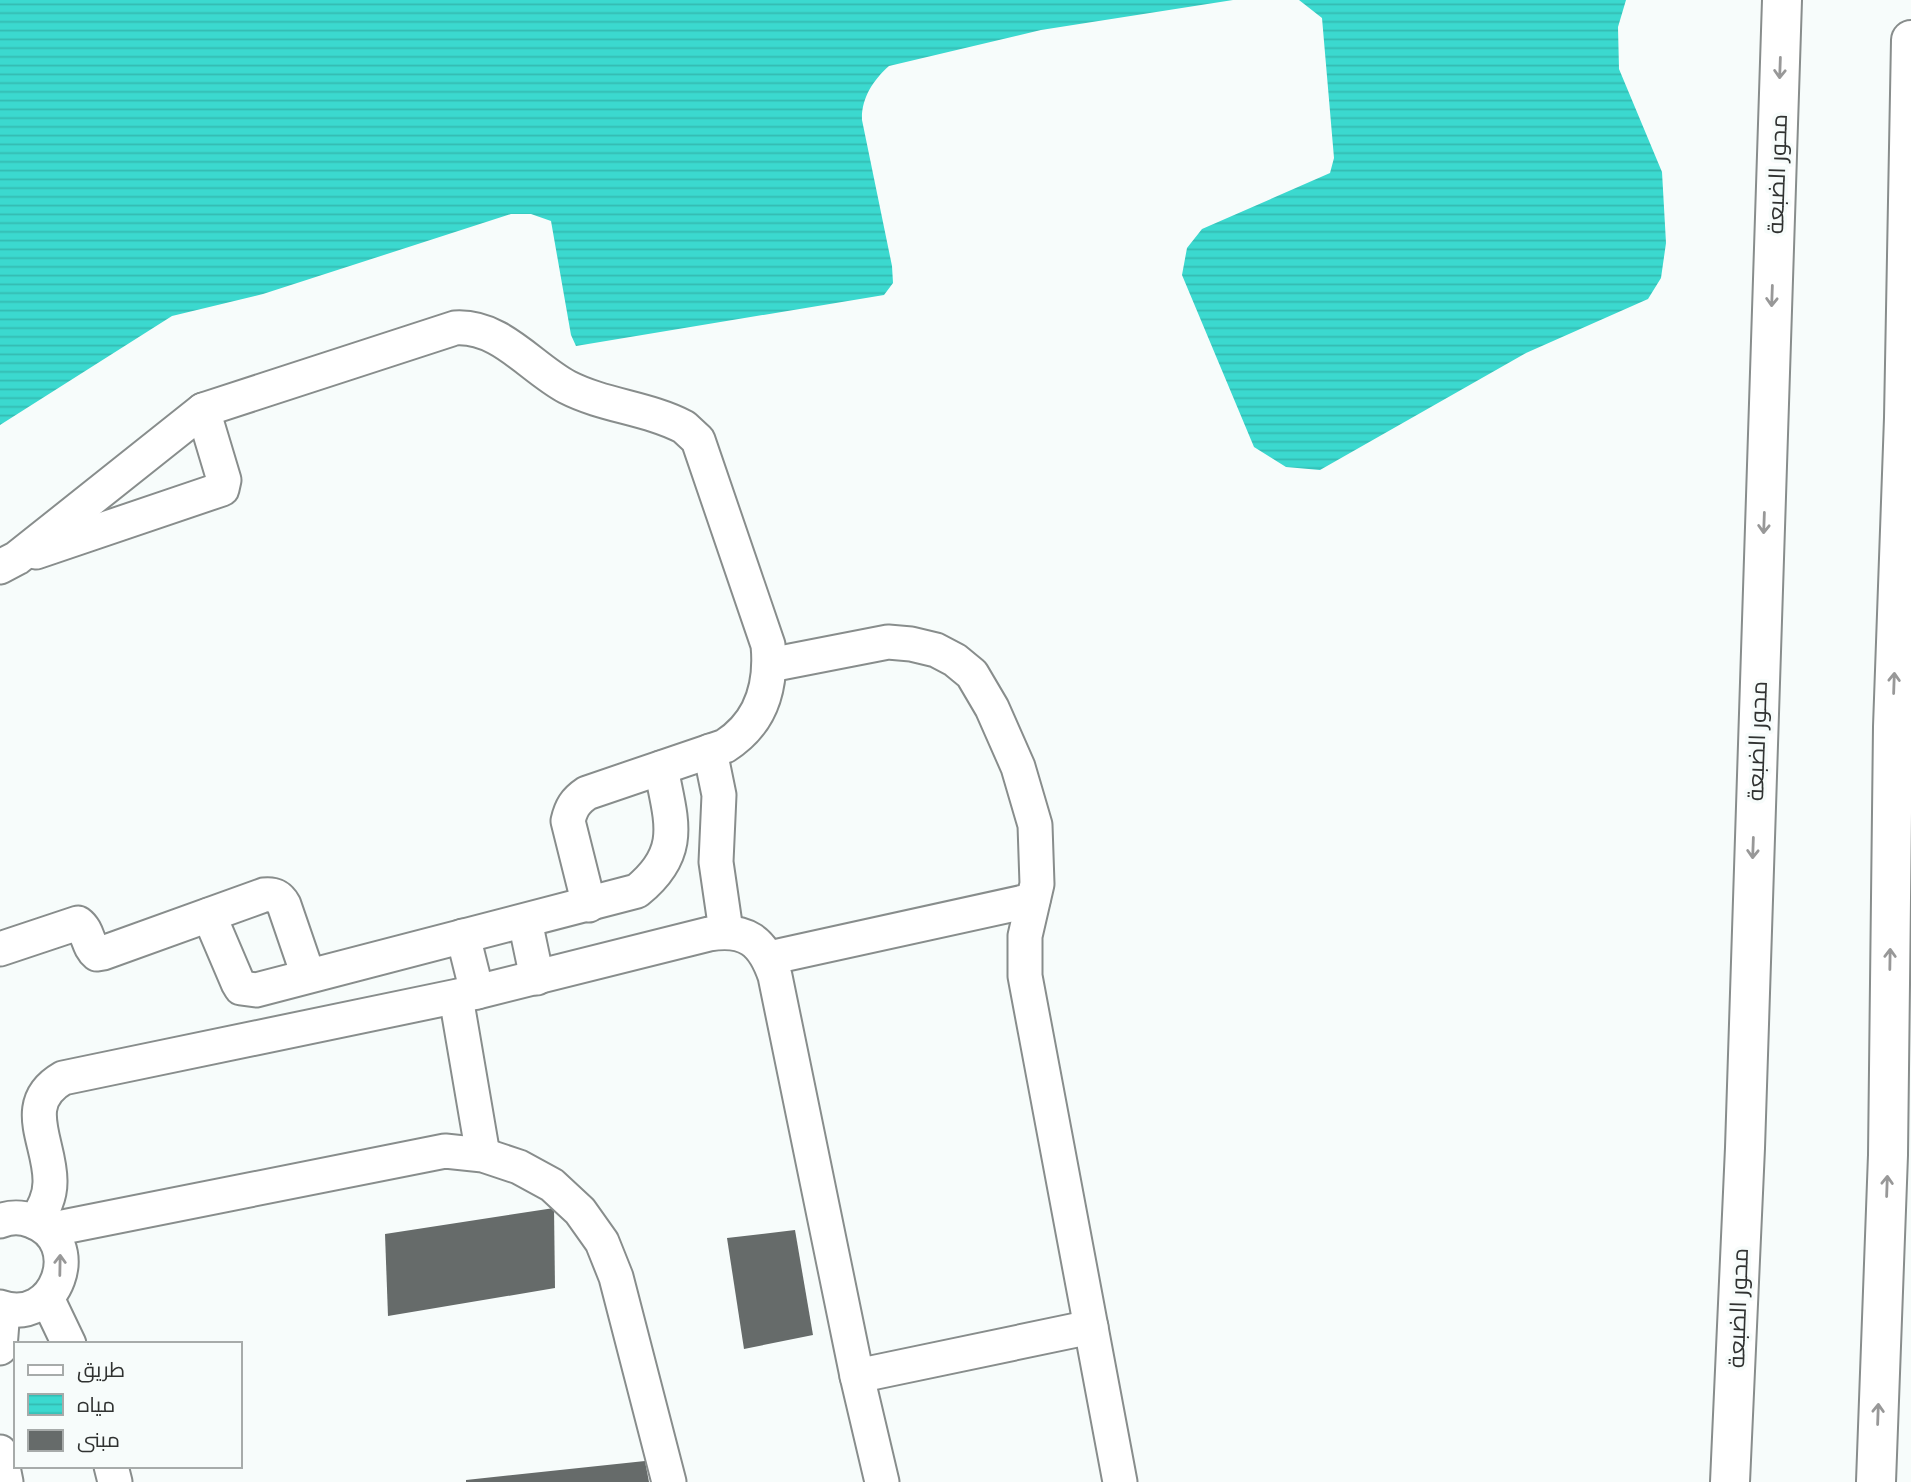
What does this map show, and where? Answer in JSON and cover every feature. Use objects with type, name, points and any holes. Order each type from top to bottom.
[{"type":"highway","name":"محور الضبعة","points":[[1730,1482],[1745,1148],[1782,0]]},
{"type":"highway","points":[[1876,1482],[1902,735],[1904,418],[1911,40]]},
{"type":"lane","points":[[9,562],[203,410],[455,328],[467,327],[489,332],[566,386],[591,397],[676,422],[698,440],[768,645],[768,685],[759,712],[750,725],[725,746],[587,793],[576,800],[568,821],[589,905]]},
{"type":"lane","points":[[9,562],[219,491],[224,480],[203,410]]},
{"type":"lane","points":[[770,664],[888,642],[911,644],[936,650],[955,660],[972,674],[992,708],[1017,767],[1035,825],[1037,884],[1026,936],[1026,976],[1120,1482]]},
{"type":"lane","points":[[710,751],[719,795],[716,862],[726,931]]},
{"type":"lane","points":[[209,915],[241,988],[256,990],[637,891],[653,878],[665,862],[671,842],[671,821],[661,768]]},
{"type":"lane","points":[[0,949],[78,923],[83,927],[97,954],[273,894],[281,898],[308,975]]},
{"type":"lane","points":[[769,958],[1033,900]]},
{"type":"lane","points":[[525,921],[537,978]]},
{"type":"lane","points":[[41,1226],[50,1179],[39,1107],[43,1095],[51,1085],[63,1079],[466,995],[726,931],[743,935],[758,944],[769,958],[775,976],[857,1376],[882,1482]]},
{"type":"lane","points":[[463,936],[466,995],[483,1155]]},
{"type":"lane","points":[[41,1226],[445,1151],[483,1155],[519,1167],[552,1185],[580,1212],[602,1242],[617,1277],[668,1482]]},
{"type":"lane","points":[[0,1221],[21,1218],[41,1226],[57,1243],[61,1265],[56,1287],[47,1298],[33,1307],[19,1310],[2,1308],[0,1348]]},
{"type":"lane","points":[[47,1298],[68,1342]]},
{"type":"lane","points":[[857,1376],[1091,1328]]},
{"type":"lane","points":[[0,1452],[6,1482]]},
{"type":"water","points":[[0,0],[1233,0],[1041,30],[889,66],[869,90],[862,112],[892,266],[893,283],[884,295],[576,346],[571,335],[551,221],[531,214],[511,214],[263,294],[172,316],[0,425]]},
{"type":"water","points":[[1299,0],[1626,0],[1618,27],[1619,69],[1662,172],[1666,243],[1661,278],[1648,299],[1526,353],[1320,470],[1286,467],[1254,447],[1182,275],[1187,248],[1202,229],[1330,173],[1334,158],[1322,18]]},
{"type":"building","points":[[554,1208],[555,1288],[388,1316],[385,1234]]},
{"type":"building","points":[[795,1230],[813,1335],[744,1349],[727,1238]]},
{"type":"building","points":[[645,1461],[649,1482],[466,1482],[466,1480]]}]
